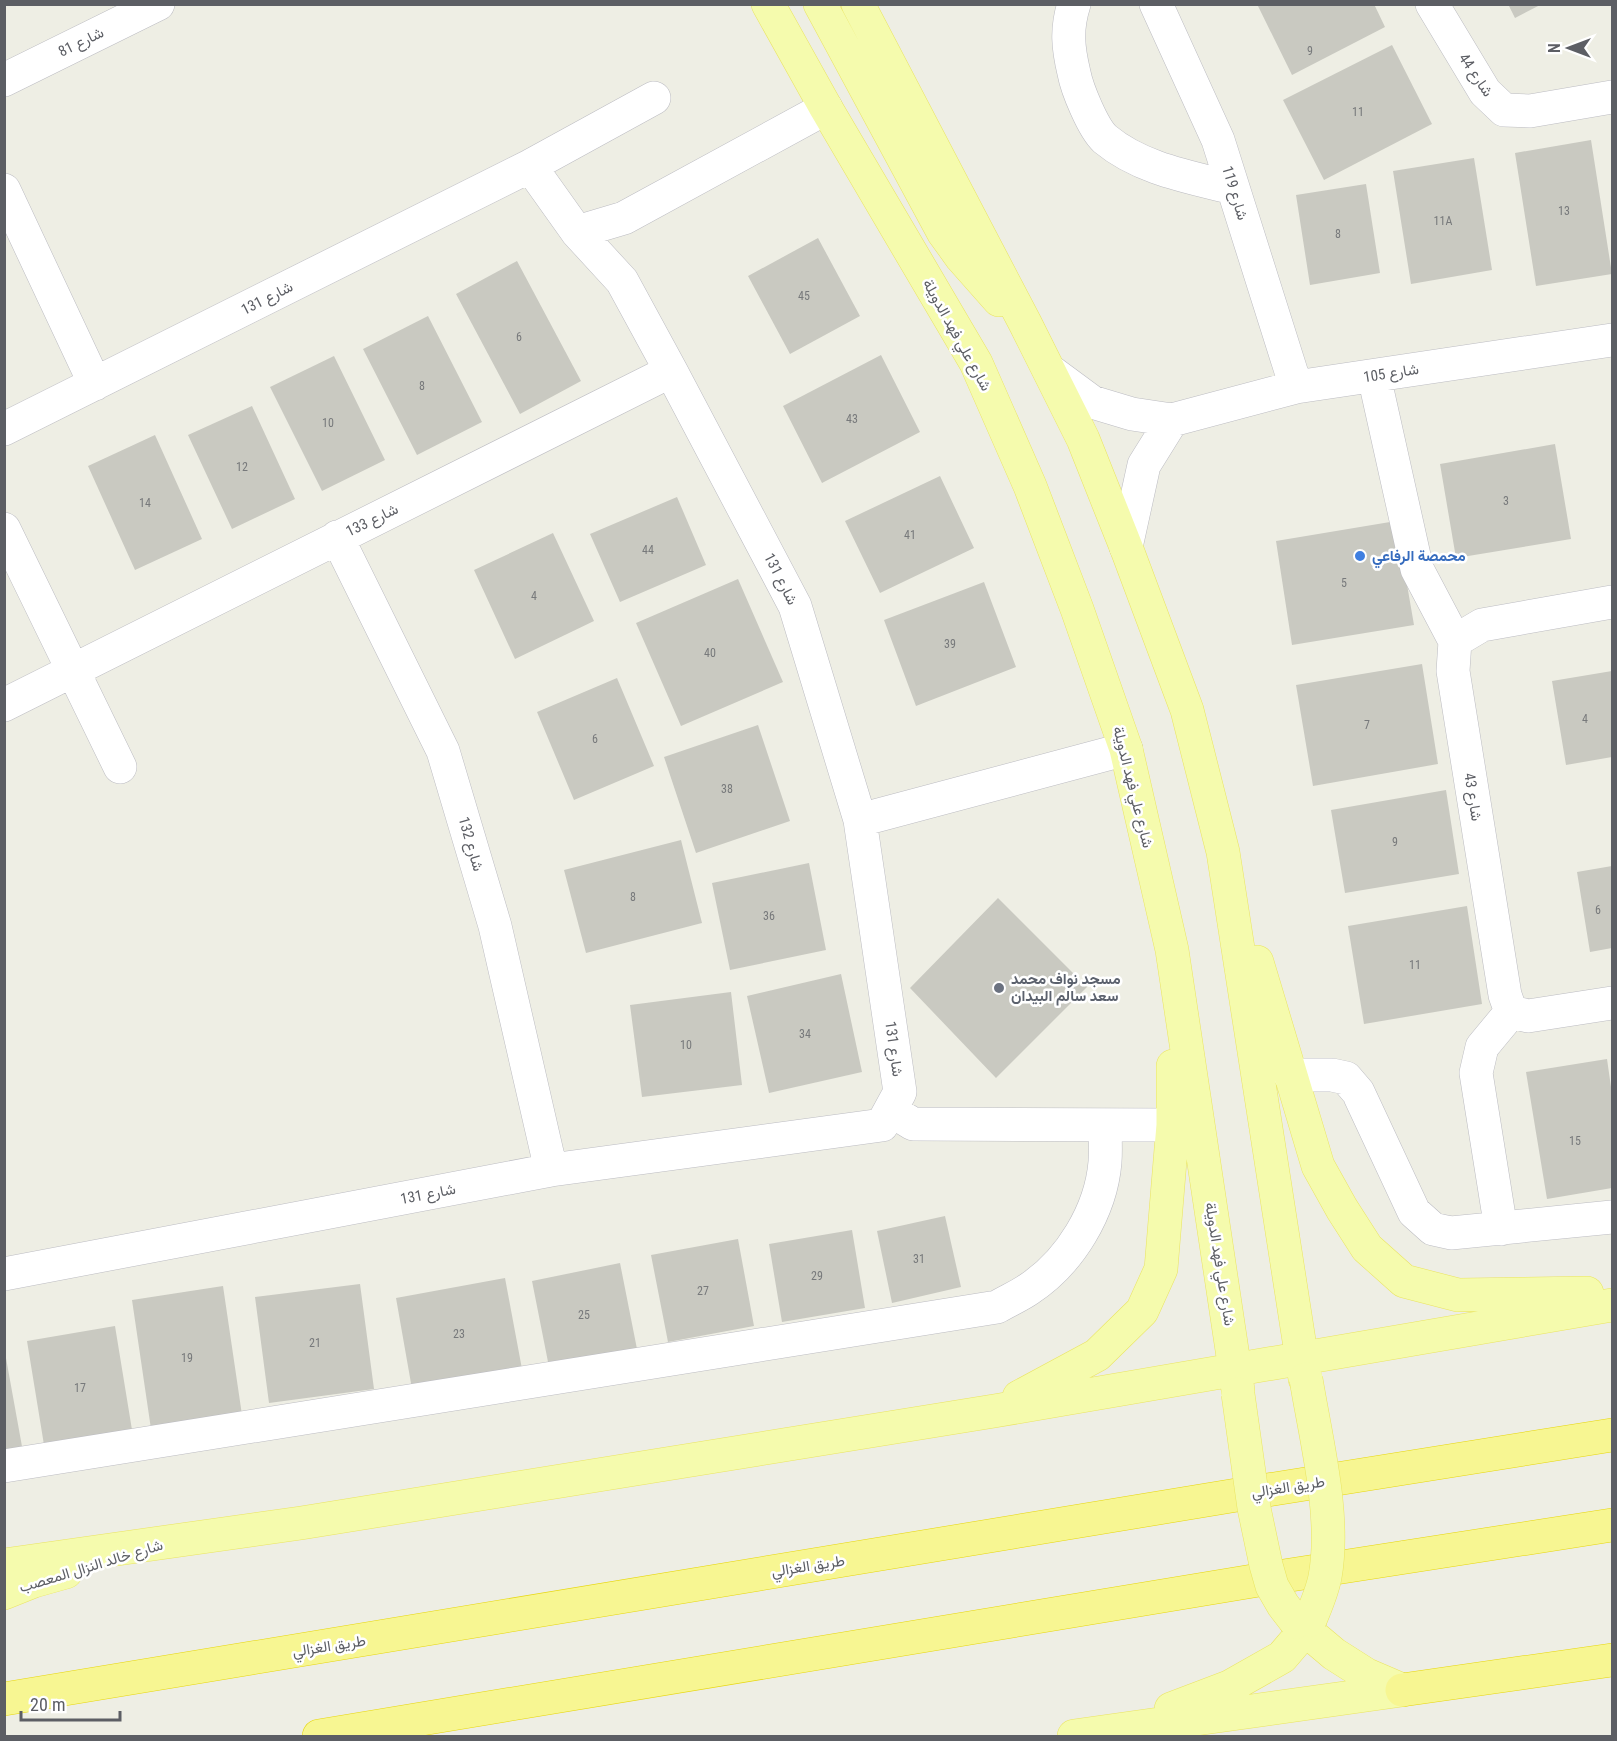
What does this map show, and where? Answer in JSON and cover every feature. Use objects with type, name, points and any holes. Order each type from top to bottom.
[{"type":"highway","name":"طريق الغزالي","points":[[4,1700],[1612,1435]]},
{"type":"highway","points":[[319,1737],[1271,1578],[1612,1525]]},
{"type":"highway","points":[[1402,1690],[1612,1660]]},
{"type":"main road","name":"شارع علي فهد الدويلة","points":[[768,4],[826,108],[976,363],[1034,496],[1126,749],[1172,950],[1254,1509],[1272,1586],[1283,1605],[1342,1659],[1367,1674],[1402,1690]]},
{"type":"main road","points":[[820,4],[943,232],[980,280],[1025,323]]},
{"type":"main road","points":[[858,4],[1050,371],[1083,439],[1187,710],[1223,852],[1318,1166],[1342,1209],[1367,1248],[1404,1281],[1458,1295],[1612,1292]]},
{"type":"main road","points":[[871,4],[886,60]]},
{"type":"main road","points":[[1119,1730],[1229,1687],[1282,1657],[1304,1624],[1325,1578],[1326,1498],[1223,852]]},
{"type":"main road","points":[[994,1411],[1096,1355],[1142,1311],[1161,1269],[1173,1125],[1172,950]]},
{"type":"main road","points":[[4,1564],[313,1521],[994,1411],[1237,1381],[1612,1305]]},
{"type":"main road","name":"شارع خالد النزال المعصب","points":[[4,1593],[34,1581],[177,1540]]},
{"type":"main road","points":[[1074,1737],[1402,1690]]},
{"type":"street","name":"شارع 81","points":[[4,80],[158,4]]},
{"type":"street","points":[[1074,4],[1068,44],[1076,83],[1089,113],[1104,138],[1137,161],[1176,174],[1233,188]]},
{"type":"street","name":"شارع 119","points":[[1156,4],[1218,140],[1296,387]]},
{"type":"street","name":"شارع 44","points":[[1432,4],[1485,92],[1504,110],[1530,111],[1612,97]]},
{"type":"street","name":"شارع 131","points":[[4,429],[530,166],[654,98]]},
{"type":"street","points":[[578,232],[624,218],[826,108]]},
{"type":"street","name":"شارع 131","points":[[4,1274],[551,1170],[882,1125],[900,1092],[860,820],[795,606],[622,281],[578,232],[530,166]]},
{"type":"street","points":[[4,190],[95,384]]},
{"type":"street","name":"شارع 105","points":[[1050,371],[1092,402],[1132,414],[1172,420],[1296,387],[1612,340]]},
{"type":"street","name":"شارع 133","points":[[4,705],[671,371]]},
{"type":"street","points":[[1374,376],[1417,569],[1455,642],[1482,625],[1612,602]]},
{"type":"street","points":[[1126,547],[1144,465],[1172,420]]},
{"type":"street","points":[[4,529],[120,767]]},
{"type":"street","name":"شارع 132","points":[[337,537],[443,751],[495,926],[551,1170]]},
{"type":"street","name":"شارع 43","points":[[1455,642],[1453,671],[1505,995],[1511,1012]]},
{"type":"street","points":[[860,820],[1126,749]]},
{"type":"street","points":[[1501,1229],[1476,1073],[1482,1047],[1511,1012],[1528,1016],[1612,1003]]},
{"type":"street","points":[[1290,1075],[1332,1074],[1346,1078],[1358,1092],[1414,1212],[1433,1229],[1451,1233],[1612,1217]]},
{"type":"street","points":[[890,1110],[913,1124],[1173,1125]]},
{"type":"street","points":[[4,1466],[997,1307],[1030,1289],[1058,1264],[1081,1234],[1097,1199],[1103,1172],[1105,1125]]},
{"type":"building","points":[[1257,4],[1374,4],[1385,27],[1292,75]]},
{"type":"building","points":[[1508,4],[1542,4],[1515,18]]},
{"type":"building","points":[[1392,45],[1432,124],[1324,180],[1283,100]]},
{"type":"building","points":[[1591,140],[1612,274],[1536,286],[1515,153]]},
{"type":"building","points":[[1474,158],[1492,270],[1411,284],[1393,171]]},
{"type":"building","points":[[1366,184],[1380,273],[1310,285],[1296,195]]},
{"type":"building","points":[[818,238],[860,316],[790,354],[748,276]]},
{"type":"building","points":[[517,261],[581,381],[520,414],[456,294]]},
{"type":"building","points":[[428,316],[482,422],[417,455],[363,349]]},
{"type":"building","points":[[881,355],[920,432],[822,483],[783,406]]},
{"type":"building","points":[[334,356],[385,460],[322,491],[270,387]]},
{"type":"building","points":[[252,406],[295,499],[232,529],[188,435]]},
{"type":"building","points":[[155,435],[202,539],[135,570],[88,466]]},
{"type":"building","points":[[1555,444],[1571,539],[1456,558],[1440,464]]},
{"type":"building","points":[[940,476],[974,548],[880,593],[845,521]]},
{"type":"building","points":[[677,497],[706,565],[620,602],[590,534]]},
{"type":"building","points":[[1396,521],[1414,625],[1292,645],[1276,541]]},
{"type":"building","points":[[553,533],[594,621],[515,659],[474,570]]},
{"type":"building","points":[[738,579],[783,682],[681,726],[636,623]]},
{"type":"building","points":[[984,582],[1016,667],[916,706],[884,620]]},
{"type":"building","points":[[1422,664],[1438,764],[1313,786],[1296,685]]},
{"type":"building","points":[[1612,671],[1612,757],[1566,765],[1552,681]]},
{"type":"building","points":[[617,678],[654,766],[574,800],[537,712]]},
{"type":"building","points":[[758,725],[790,821],[696,853],[664,757]]},
{"type":"building","points":[[1446,790],[1459,874],[1345,893],[1331,810]]},
{"type":"building","points":[[681,840],[702,923],[586,953],[564,870]]},
{"type":"building","points":[[809,863],[826,950],[730,970],[712,883]]},
{"type":"building","points":[[1612,866],[1612,948],[1590,952],[1577,872]]},
{"type":"building","name":"مسجد نواف محمد سعد سالم البيدان","points":[[998,898],[1087,987],[996,1078],[910,988]]},
{"type":"building","points":[[1467,906],[1482,1004],[1364,1024],[1348,926]]},
{"type":"building","points":[[841,974],[862,1072],[769,1093],[747,996]]},
{"type":"building","points":[[731,992],[742,1085],[642,1097],[630,1005]]},
{"type":"building","points":[[1607,1059],[1612,1094],[1612,1188],[1547,1199],[1526,1072]]},
{"type":"building","points":[[945,1216],[961,1287],[892,1303],[877,1231]]},
{"type":"building","points":[[852,1230],[865,1308],[782,1322],[769,1244]]},
{"type":"building","points":[[738,1239],[754,1326],[668,1342],[651,1255]]},
{"type":"building","points":[[620,1263],[637,1349],[549,1367],[532,1281]]},
{"type":"building","points":[[505,1278],[522,1369],[412,1389],[396,1298]]},
{"type":"building","points":[[360,1284],[374,1389],[269,1403],[255,1297]]},
{"type":"building","points":[[223,1286],[242,1415],[151,1429],[132,1300]]},
{"type":"building","points":[[115,1326],[133,1436],[45,1451],[27,1341]]},
{"type":"building","points":[[4,1347],[23,1452],[4,1455]]},
{"type":"place","name":"محمصة الرفاعي","points":[[1360,556]]},
{"type":"place","name":"مسجد نواف محمد سعد سالم البيدان","points":[[999,988]]}]
